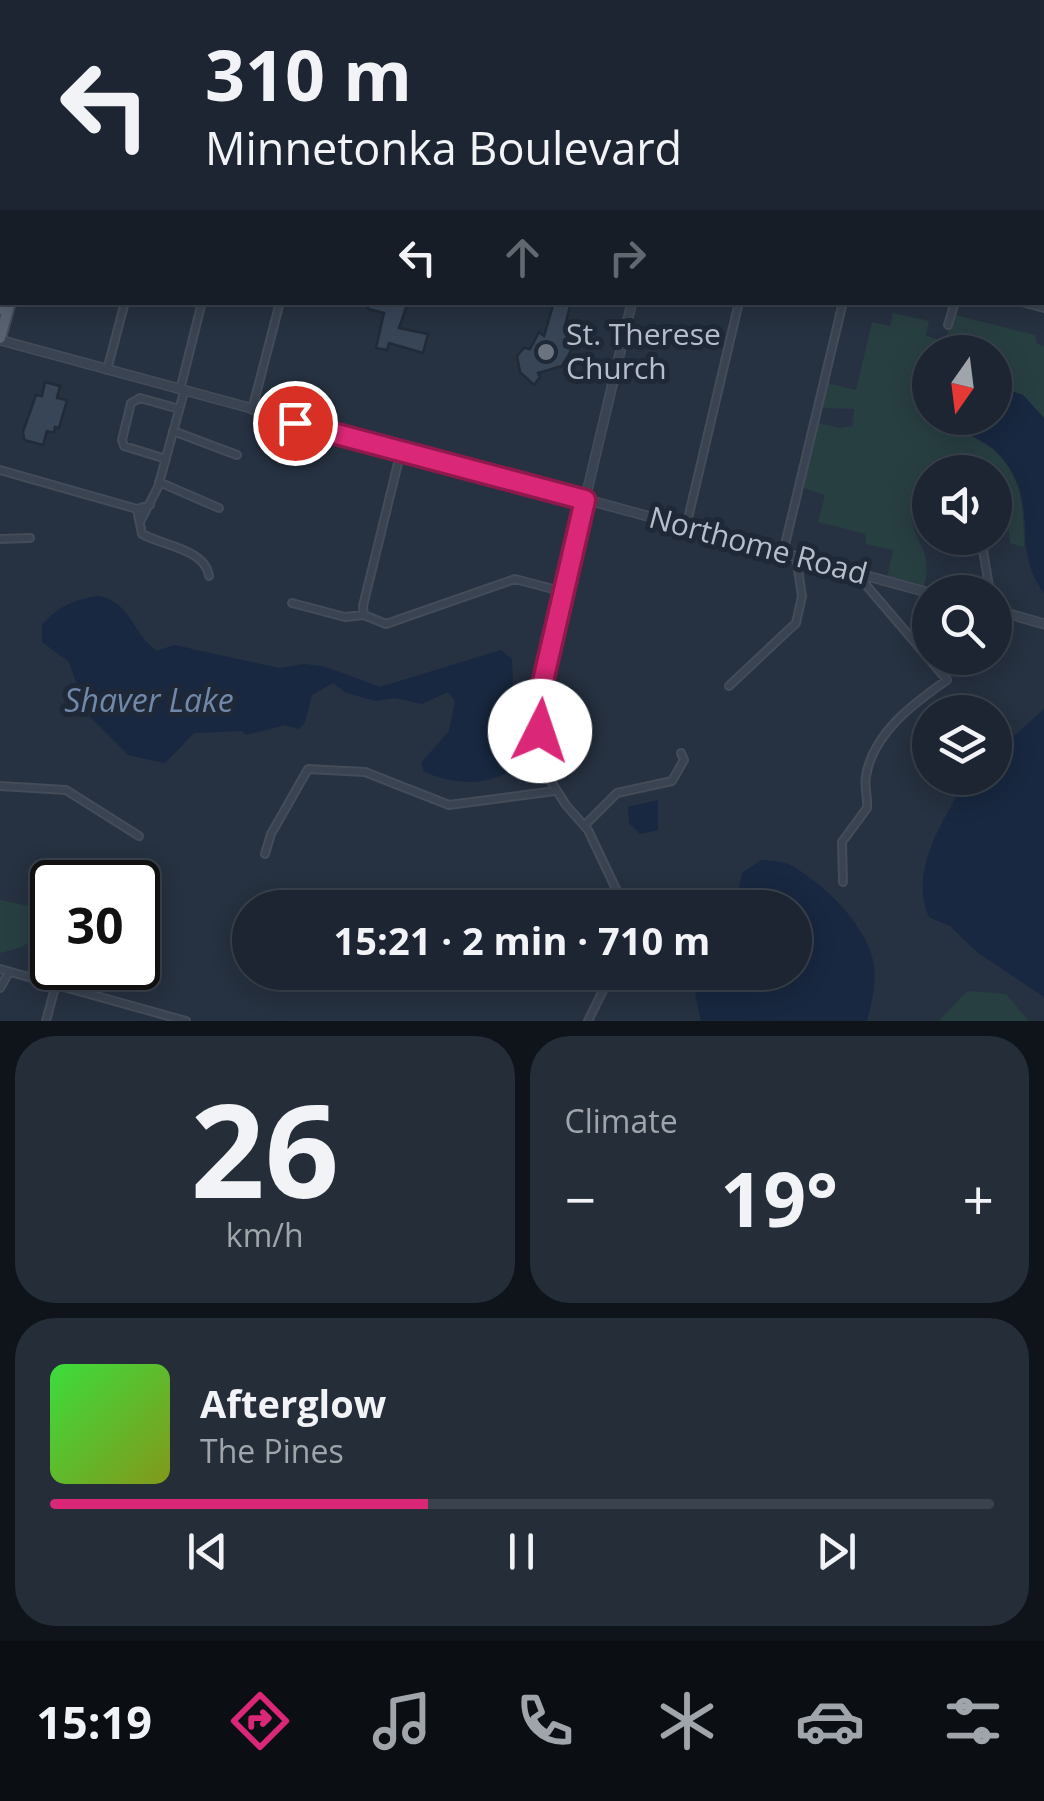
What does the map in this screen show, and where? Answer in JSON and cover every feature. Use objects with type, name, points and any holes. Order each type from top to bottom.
[{"type":"main road","points":[[0,339],[6,305]]},
{"type":"street","points":[[107,372],[124,305]]},
{"type":"street","points":[[140,522],[160,482],[201,305]]},
{"type":"street","points":[[252,412],[279,305]]},
{"type":"street","points":[[616,890],[585,824],[555,791],[544,760],[537,707],[631,305]]},
{"type":"street","points":[[686,526],[738,305]]},
{"type":"street","points":[[784,553],[842,305]]},
{"type":"street","points":[[948,325],[954,305]]},
{"type":"street","name":"Northome Road","points":[[0,339],[252,412],[912,588]]},
{"type":"street","points":[[166,458],[122,444],[131,403],[140,398],[179,409]]},
{"type":"street","points":[[173,431],[237,455]]},
{"type":"street","points":[[364,616],[362,606],[401,451]]},
{"type":"street","points":[[0,470],[137,509],[150,505]]},
{"type":"street","points":[[566,494],[590,479]]},
{"type":"street","points":[[160,482],[219,508]]},
{"type":"street","points":[[137,509],[142,534],[204,560],[209,576]]},
{"type":"street","points":[[0,539],[30,538]]},
{"type":"street","points":[[729,686],[796,624],[802,596],[796,556]]},
{"type":"street","points":[[843,882],[842,842],[868,808],[865,784],[873,753],[900,718],[947,680],[866,586],[865,576]]},
{"type":"street","points":[[292,603],[390,624],[515,579],[564,592]]},
{"type":"street","points":[[1012,615],[1044,624]]},
{"type":"street","points":[[585,824],[618,793],[672,781],[684,760],[681,753]]},
{"type":"street","points":[[264,854],[308,769],[365,772],[417,796],[456,806],[555,791]]},
{"type":"street","points":[[0,786],[66,790],[139,836]]},
{"type":"street","points":[[0,969],[30,977]]},
{"type":"street","points":[[0,988],[10,972]]},
{"type":"street","points":[[46,1021],[54,990]]},
{"type":"street","points":[[77,990],[186,1021]]},
{"type":"street","points":[[588,1021],[603,990]]},
{"type":"green space","points":[[893,313],[929,321],[926,335],[912,335],[912,435],[969,435],[999,455],[912,455],[912,555],[925,555],[927,573],[912,575],[912,583],[887,576],[893,550],[866,544],[865,534],[818,522],[825,495],[803,488],[818,423],[840,428],[853,426],[854,409],[821,408],[827,383],[856,390],[872,322],[890,326]]},
{"type":"green space","points":[[956,315],[1035,335],[1037,344],[1044,346],[1044,418],[1023,395],[1012,391],[1012,335],[947,335]]},
{"type":"green space","points":[[1012,474],[1023,511],[1024,547],[1012,544]]},
{"type":"green space","points":[[0,900],[30,906],[30,942],[0,953]]},
{"type":"green space","points":[[967,991],[1006,994],[1029,1021],[939,1021]]},
{"type":"water","points":[[1012,391],[1023,395],[1044,418],[1044,593],[1029,562],[1023,504],[1012,472],[1012,455],[1000,455],[973,435],[1012,435]]},
{"type":"water","name":"Shaver Lake","points":[[99,596],[118,605],[157,651],[174,645],[279,668],[323,666],[380,687],[501,650],[512,659],[515,753],[511,771],[488,780],[468,782],[424,772],[421,763],[449,731],[455,701],[448,692],[422,704],[395,698],[375,701],[345,692],[333,683],[312,695],[305,722],[299,729],[285,725],[246,735],[242,731],[194,733],[165,763],[128,755],[90,717],[68,661],[42,642],[42,625],[54,613],[74,602]]},
{"type":"water","points":[[1044,709],[1044,997],[977,952],[950,926],[929,917],[924,899],[923,881],[932,844],[958,795],[1012,795],[1012,738]]},
{"type":"water","points":[[658,800],[658,830],[640,834],[629,823],[628,807]]},
{"type":"water","points":[[761,860],[792,866],[829,894],[852,919],[873,960],[873,991],[867,1021],[701,1021],[695,994],[698,990],[812,990],[812,890],[738,890],[742,873]]},
{"type":"building","points":[[368,305],[407,305],[399,328],[428,334],[423,353],[389,343],[387,350],[376,348],[384,313],[368,309]]},
{"type":"building","name":"St. Therese Church","points":[[553,305],[570,305],[565,326],[582,322],[587,337],[585,342],[575,344],[562,366],[538,373],[540,377],[534,385],[520,372],[517,356],[524,348],[530,349],[539,332],[544,336]]},
{"type":"building","points":[[45,382],[60,386],[57,398],[67,400],[59,428],[55,427],[54,433],[47,431],[43,445],[24,440],[23,432],[36,395],[42,396]]},
{"type":"place","name":"St. Therese Church","points":[[546,352]]},
{"type":"route","points":[[295,423],[585,500],[537,707],[540,731]]}]
